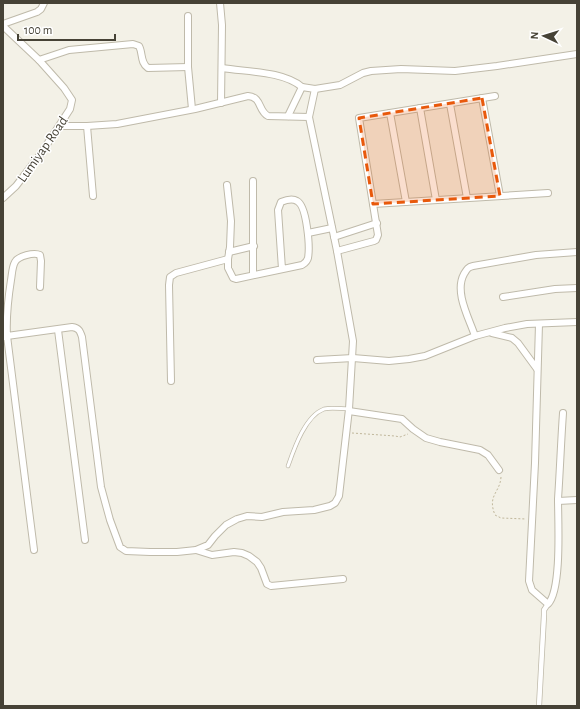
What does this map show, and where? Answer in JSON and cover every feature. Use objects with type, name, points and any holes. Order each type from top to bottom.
[{"type":"street","points":[[3,25],[37,12],[41,9],[44,3]]},
{"type":"street","points":[[220,3],[222,25],[221,103]]},
{"type":"street","points":[[188,16],[188,67],[192,109]]},
{"type":"street","name":"Lumiyap Road","points":[[3,25],[39,60],[64,88],[72,100],[70,109],[60,126],[16,186],[3,198]]},
{"type":"street","points":[[39,60],[69,50],[133,44],[139,46],[141,49],[142,62],[148,68],[188,67]]},
{"type":"street","points":[[222,68],[289,78],[302,87],[315,89],[340,85],[363,73],[371,71],[401,69],[455,71],[577,54]]},
{"type":"street","points":[[288,116],[302,87]]},
{"type":"street","points":[[5,337],[72,327],[80,330],[101,487],[110,520],[120,547],[126,551],[170,552],[196,550],[208,545],[226,525],[237,519],[247,516],[262,517],[283,512],[314,510],[330,506],[335,503],[338,496],[349,410],[353,341],[337,251],[309,117],[315,89]]},
{"type":"street","points":[[60,126],[117,124],[252,96],[256,98],[265,115],[273,117],[309,117]]},
{"type":"street","points":[[337,251],[376,240],[378,236],[359,118],[496,96]]},
{"type":"street","points":[[482,98],[500,196]]},
{"type":"street","points":[[450,104],[467,198]]},
{"type":"street","points":[[420,108],[436,200]]},
{"type":"street","points":[[390,113],[406,202]]},
{"type":"street","points":[[87,126],[93,196]]},
{"type":"street","points":[[253,275],[254,181]]},
{"type":"street","points":[[227,185],[231,221],[228,268],[233,278],[241,278],[302,265],[306,263],[308,258],[308,233],[306,219],[301,205],[297,201],[291,200],[282,202],[278,210],[282,269]]},
{"type":"street","points":[[374,204],[548,193]]},
{"type":"street","points":[[334,237],[377,223]]},
{"type":"street","points":[[308,233],[332,228]]},
{"type":"street","points":[[229,252],[254,246]]},
{"type":"street","points":[[475,336],[462,301],[461,291],[463,276],[468,268],[536,255],[577,252]]},
{"type":"street","points":[[34,550],[5,337],[6,309],[13,268],[15,261],[18,258],[33,254],[40,255],[40,287]]},
{"type":"street","points":[[172,380],[170,277],[228,259]]},
{"type":"street","points":[[503,297],[555,289],[577,288]]},
{"type":"street","points":[[317,360],[353,358],[389,360],[409,359],[425,356],[475,336],[491,333],[505,328],[577,322]]},
{"type":"street","points":[[540,324],[537,369],[538,401],[533,519],[529,581],[532,590],[548,604]]},
{"type":"street","points":[[58,330],[85,540]]},
{"type":"street","points":[[491,333],[512,338],[518,343],[537,369]]},
{"type":"street","points":[[349,410],[396,417],[402,419],[426,438],[480,450],[488,455],[499,470]]},
{"type":"street","points":[[539,706],[544,610],[553,596],[558,567],[558,501],[563,413]]},
{"type":"street","points":[[558,501],[577,500]]},
{"type":"street","points":[[196,550],[212,555],[234,552],[245,554],[256,562],[261,568],[265,582],[271,586],[343,579]]},
{"type":"lane","points":[[288,466],[304,428],[318,413],[324,409],[330,408],[349,410]]},
{"type":"path","points":[[346,432],[400,436],[408,434],[413,429]]},
{"type":"path","points":[[499,470],[501,479],[494,493],[492,502],[494,515],[501,518],[533,519]]},
{"type":"highlighted area","points":[[482,98],[500,196],[373,204],[359,118]]}]
